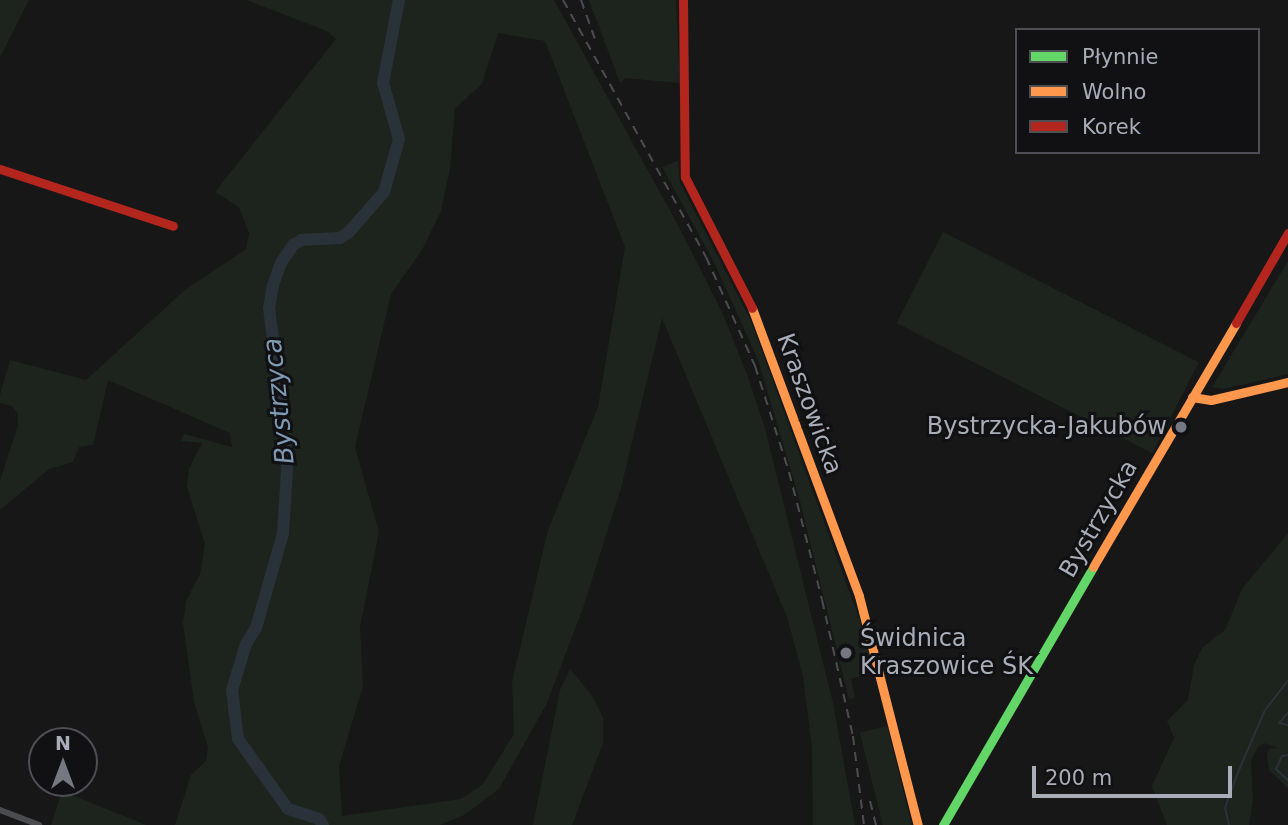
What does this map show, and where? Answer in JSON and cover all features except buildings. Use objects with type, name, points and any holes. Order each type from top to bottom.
[{"type":"street","name":"Kraszowicka","points":[[683,0],[685,177],[748,299],[859,596],[918,825]]},
{"type":"street","points":[[0,169],[173,226]]},
{"type":"street","name":"Bystrzycka","points":[[943,825],[1288,233]]},
{"type":"street","points":[[1192,397],[1211,400],[1288,382]]},
{"type":"street","points":[[0,810],[39,825]]},
{"type":"shaded area","points":[[0,0],[29,0],[0,57]]},
{"type":"shaded area","points":[[246,0],[554,0],[680,229],[722,312],[746,372],[764,425],[833,703],[855,825],[813,825],[812,747],[803,676],[787,617],[662,318],[621,488],[583,608],[547,703],[499,789],[464,815],[440,825],[175,825],[191,775],[206,761],[208,747],[194,702],[183,623],[186,601],[200,574],[205,544],[187,487],[189,469],[202,443],[181,441],[184,434],[232,447],[230,433],[108,380],[93,445],[79,447],[73,462],[49,469],[0,510],[0,481],[18,425],[18,414],[12,406],[0,403],[0,395],[10,360],[86,380],[186,289],[246,249],[249,233],[239,207],[215,192],[336,39],[327,31]],"holes":[[[498,33],[545,41],[625,247],[598,407],[548,530],[512,682],[514,734],[483,784],[461,799],[342,816],[339,766],[363,686],[360,627],[379,532],[355,447],[391,294],[422,250],[441,211],[450,168],[455,108],[482,84]]]},
{"type":"shaded area","points":[[589,0],[676,0],[680,83],[625,78],[620,83]]},
{"type":"shaded area","points":[[678,161],[680,183],[751,321],[861,624],[875,673],[851,679],[855,698],[849,699],[800,501],[758,360],[714,262],[662,167]]},
{"type":"shaded area","points":[[943,232],[1199,362],[1152,453],[897,323]]},
{"type":"shaded area","points":[[1288,261],[1288,374],[1224,389],[1212,387]]},
{"type":"shaded area","points":[[1288,533],[1288,788],[1269,770],[1267,754],[1270,749],[1278,748],[1264,743],[1258,747],[1251,760],[1253,799],[1249,825],[1167,825],[1152,786],[1174,738],[1167,721],[1188,700],[1194,665],[1202,648],[1225,630],[1242,589]]},
{"type":"shaded area","points":[[570,669],[593,697],[603,718],[603,743],[572,825],[533,825],[560,690]]},
{"type":"shaded area","points":[[887,726],[912,825],[883,825],[860,733]]},
{"type":"shaded area","points":[[60,797],[77,797],[146,825],[51,825]]},
{"type":"waterway","name":"Bystrzyca","points":[[323,825],[319,819],[288,809],[238,739],[232,690],[246,644],[256,628],[283,533],[288,456],[269,308],[273,285],[281,263],[293,245],[301,240],[340,238],[349,232],[384,192],[399,139],[383,83],[399,0]]},
{"type":"waterway","points":[[1229,825],[1225,808],[1239,770],[1265,710],[1288,681]]},
{"type":"waterway","points":[[1288,713],[1279,723],[1288,725]]},
{"type":"waterway","points":[[1288,755],[1282,756],[1276,769],[1288,780]]},
{"type":"railway","points":[[563,0],[706,257],[755,366],[789,472],[822,600],[853,736],[864,825]]},
{"type":"railway","points":[[581,0],[595,39]]},
{"type":"railway","points":[[870,801],[876,825]]},
{"type":"traffic: fast","points":[[943,825],[1093,567]]},
{"type":"traffic: slow","points":[[752,308],[859,596],[918,825]]},
{"type":"traffic: slow","points":[[1093,567],[1236,323]]},
{"type":"traffic: slow","points":[[1192,397],[1211,400],[1288,382]]},
{"type":"traffic: jam","points":[[683,0],[685,177],[752,308]]},
{"type":"traffic: jam","points":[[0,169],[173,226]]},
{"type":"traffic: jam","points":[[1236,323],[1288,233]]},
{"type":"place","name":"Bystrzycka-Jakubów","points":[[1181,427]]},
{"type":"place","name":"Świdnica Kraszowice ŚK","points":[[846,653]]}]
